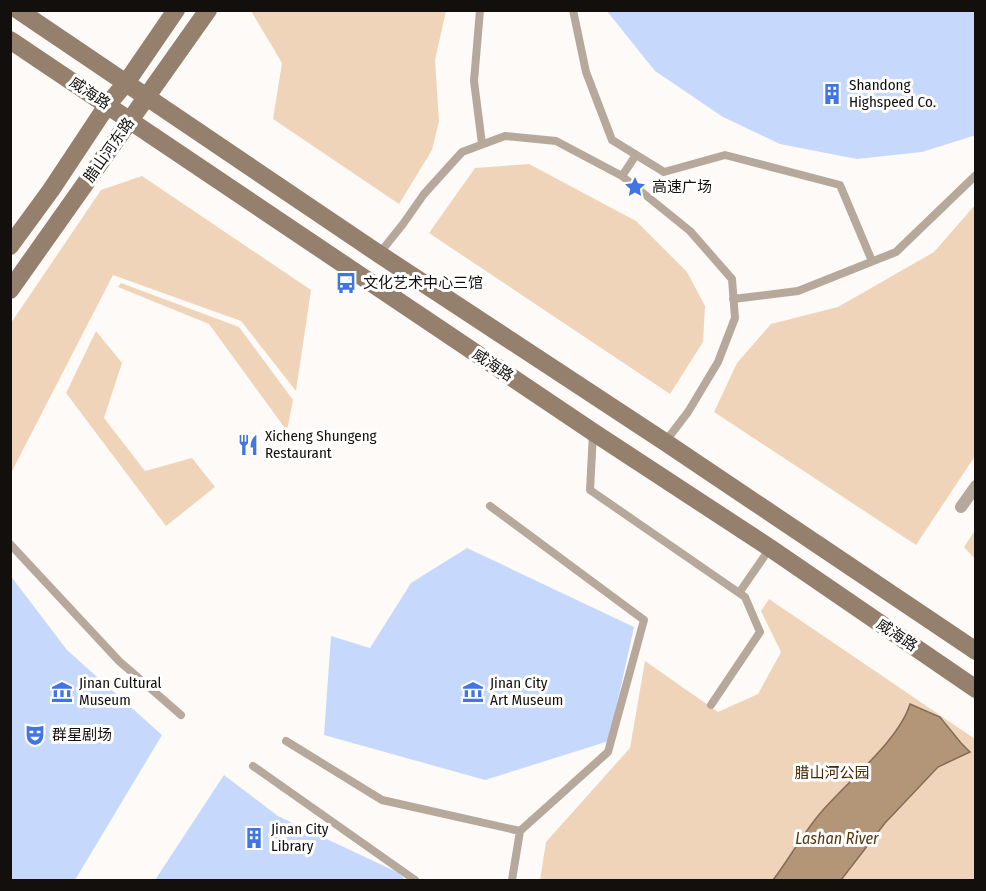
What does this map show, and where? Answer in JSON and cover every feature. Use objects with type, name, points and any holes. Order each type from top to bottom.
[{"type":"main road","name":"威海路","points":[[18,10],[379,254],[665,442],[975,651]]},
{"type":"main road","name":"腊山河东路","points":[[10,246],[176,10]]},
{"type":"main road","name":"腊山河东路","points":[[10,290],[208,10]]},
{"type":"main road","name":"威海路","points":[[10,40],[593,432],[770,548],[975,689]]},
{"type":"street","points":[[961,507],[975,486]]},
{"type":"lane","points":[[480,10],[474,81],[482,144]]},
{"type":"lane","points":[[573,10],[586,72],[612,140],[664,172],[725,155],[840,185],[872,261]]},
{"type":"lane","points":[[379,254],[424,194],[462,152],[505,136],[556,141],[622,176],[690,231],[732,279],[735,318],[718,362],[688,412],[665,442]]},
{"type":"lane","points":[[622,176],[636,155]]},
{"type":"lane","points":[[734,300],[798,291],[896,252],[975,175]]},
{"type":"lane","points":[[593,432],[590,490],[745,597],[760,633],[711,705]]},
{"type":"lane","points":[[490,506],[644,620],[608,752],[520,831],[512,880]]},
{"type":"lane","points":[[10,544],[119,661],[182,715]]},
{"type":"lane","points":[[739,593],[770,548]]},
{"type":"lane","points":[[286,741],[382,800],[520,831]]},
{"type":"lane","points":[[253,766],[415,880]]},
{"type":"green space","points":[[251,11],[446,11],[435,60],[439,121],[432,150],[399,204],[273,119],[282,63]]},
{"type":"green space","points":[[529,164],[636,221],[687,272],[705,306],[703,342],[670,394],[429,233],[475,168]]},
{"type":"green space","points":[[142,176],[311,290],[296,391],[241,321],[113,275],[11,473],[11,323],[101,190]]},
{"type":"green space","points":[[975,205],[975,456],[916,545],[714,412],[737,363],[771,324],[838,307],[934,252]]},
{"type":"green space","points":[[121,283],[239,327],[293,400],[287,431],[209,324],[118,287]]},
{"type":"green space","points":[[96,331],[122,363],[104,418],[145,471],[192,458],[215,487],[166,526],[66,393]]},
{"type":"green space","points":[[975,530],[975,559],[964,547]]},
{"type":"green space","name":"腊山河公园","points":[[769,599],[975,739],[975,880],[540,880],[546,842],[630,748],[645,661],[718,712],[758,694],[781,652],[761,611]]},
{"type":"water","name":"Lashan River","points":[[910,704],[940,717],[970,752],[938,767],[885,823],[841,880],[773,880],[816,818],[895,732]]},
{"type":"building","name":"Shandong Highspeed Co.","points":[[606,10],[976,10],[976,135],[922,152],[857,159],[780,144],[723,117],[655,71]]},
{"type":"building","name":"Jinan City Art Museum","points":[[467,548],[634,627],[609,741],[485,780],[324,735],[331,636],[370,648],[411,583]]},
{"type":"building","name":"Jinan Cultural Museum","points":[[10,575],[67,650],[162,735],[75,880],[10,880]]},
{"type":"building","name":"Jinan City Library","points":[[224,775],[278,816],[399,873],[405,880],[155,880]]},
{"type":"place","name":"Shandong Highspeed Co.","points":[[832,94]]},
{"type":"place","name":"高速广场","points":[[635,187]]},
{"type":"place","name":"文化艺术中心三馆","points":[[346,283]]},
{"type":"place","name":"Xicheng Shungeng Restaurant","points":[[248,445]]},
{"type":"place","name":"Jinan Cultural Museum","points":[[62,692]]},
{"type":"place","name":"Jinan City Art Museum","points":[[473,692]]},
{"type":"place","name":"群星剧场","points":[[35,735]]},
{"type":"place","name":"Jinan City Library","points":[[254,838]]}]
